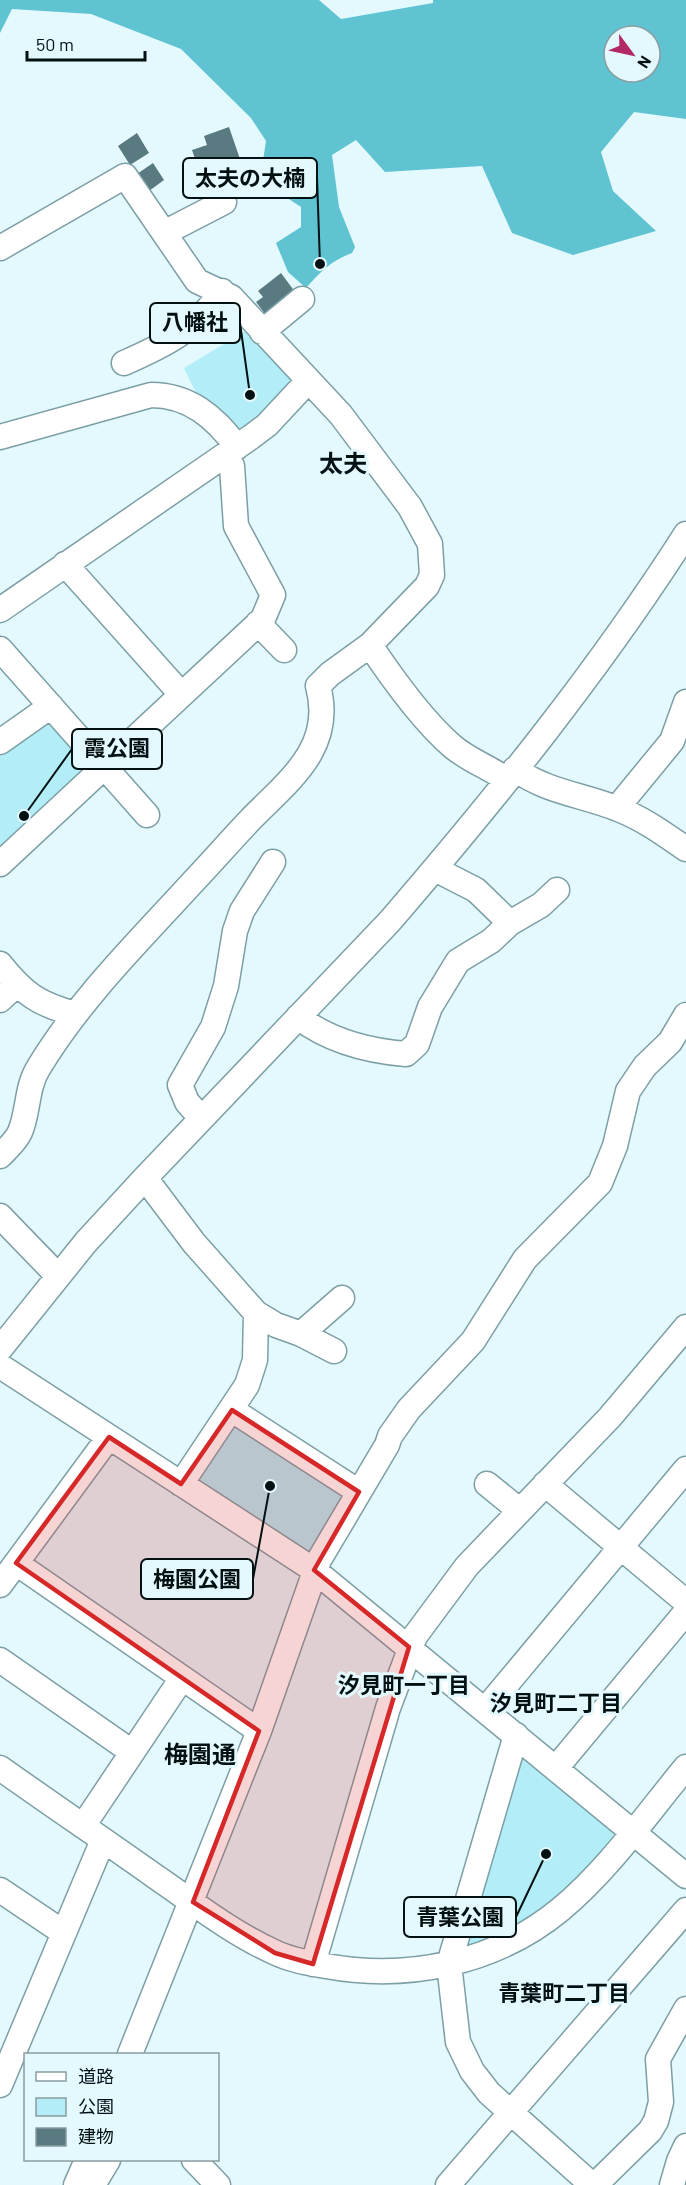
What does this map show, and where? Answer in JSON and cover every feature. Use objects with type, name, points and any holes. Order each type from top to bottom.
[{"type":"street","points":[[0,248],[125,176],[197,281],[231,297],[307,382],[340,415],[419,520],[430,544],[432,574],[427,586],[370,645],[330,674],[318,687],[322,709],[316,741],[305,763],[286,786],[239,831],[75,1014],[38,1069],[29,1089],[21,1132],[0,1156]]},
{"type":"street","points":[[164,233],[224,202]]},
{"type":"street","points":[[124,363],[186,332],[212,306],[222,291]]},
{"type":"street","points":[[262,332],[302,299]]},
{"type":"street","points":[[0,610],[231,451],[267,424],[307,382]]},
{"type":"street","points":[[0,437],[151,395],[185,400],[200,409],[227,432],[231,451],[236,526],[273,595],[258,623],[0,864]]},
{"type":"street","points":[[0,1349],[58,1276],[145,1178],[390,921],[435,869],[639,607],[686,534]]},
{"type":"street","points":[[65,564],[181,694]]},
{"type":"street","points":[[258,623],[284,650]]},
{"type":"street","points":[[370,645],[391,676],[446,740],[461,753],[511,774],[616,808],[645,820],[686,849]]},
{"type":"street","points":[[0,649],[147,815]]},
{"type":"street","points":[[616,808],[679,743],[686,702]]},
{"type":"street","points":[[0,742],[51,706]]},
{"type":"street","points":[[201,1118],[188,1102],[180,1085],[213,1027],[226,984],[235,931],[242,911],[273,862]]},
{"type":"street","points":[[435,869],[476,890],[510,923]]},
{"type":"street","points":[[298,1017],[326,1034],[386,1053],[406,1054],[417,1044],[430,1007],[458,961],[491,941],[510,923],[541,905],[557,890]]},
{"type":"street","points":[[0,964],[8,992],[75,1014]]},
{"type":"street","points":[[131,2053],[193,1902],[259,1731],[314,1570],[387,1445],[390,1436],[409,1409],[473,1341],[525,1259],[600,1183],[613,1155],[628,1091],[645,1066],[678,1043],[686,1016]]},
{"type":"street","points":[[145,1178],[194,1243],[256,1313],[276,1325],[301,1334],[334,1351]]},
{"type":"street","points":[[0,1216],[58,1276]]},
{"type":"street","points":[[301,1334],[342,1298]]},
{"type":"street","points":[[181,1484],[231,1410],[253,1371],[257,1343],[256,1313]]},
{"type":"street","points":[[313,1964],[409,1647],[467,1566],[610,1417],[686,1327]]},
{"type":"street","points":[[0,1366],[314,1570],[686,1876]]},
{"type":"street","points":[[231,1410],[359,1492]]},
{"type":"street","points":[[0,1585],[109,1437]]},
{"type":"street","points":[[485,1710],[686,1469]]},
{"type":"street","points":[[487,1484],[519,1510]]},
{"type":"street","points":[[545,1484],[686,1602]]},
{"type":"street","points":[[16,1563],[259,1731]]},
{"type":"street","points":[[556,1768],[686,1612]]},
{"type":"street","points":[[0,1660],[132,1752]]},
{"type":"street","points":[[83,1826],[182,1678]]},
{"type":"street","points":[[516,1735],[449,1964],[458,2042],[480,2082],[593,2185],[650,2132],[656,2121],[661,2102],[658,2059],[686,2009]]},
{"type":"street","points":[[0,1768],[193,1902],[275,1953],[313,1964],[390,1972],[449,1964],[495,1950],[559,1911],[599,1873],[686,1767]]},
{"type":"street","points":[[8,2077],[104,1840]]},
{"type":"street","points":[[2,1895],[64,1934]]},
{"type":"street","points":[[448,2185],[686,1910]]},
{"type":"street","points":[[672,2185],[679,2160],[686,2146]]},
{"type":"street","points":[[76,2185],[87,2161]]},
{"type":"street","points":[[93,2185],[107,2161]]},
{"type":"street","points":[[195,2161],[218,2185]]},
{"type":"highlighted area","points":[[232,1410],[359,1492],[314,1570],[409,1647],[313,1964],[275,1953],[193,1902],[259,1731],[16,1563],[109,1437],[181,1484]]},
{"type":"green space","points":[[252,327],[294,381],[266,412],[241,432],[221,423],[213,416],[199,398],[184,368]]},
{"type":"green space","points":[[46,716],[95,772],[0,859],[0,748]]},
{"type":"green space","points":[[230,1420],[347,1495],[312,1554],[194,1483]]},
{"type":"green space","points":[[526,1753],[616,1829],[617,1838],[590,1870],[522,1925],[465,1951],[519,1756]]},
{"type":"shaded area","points":[[0,0],[319,0],[341,19],[433,3],[433,0],[686,0],[686,119],[634,112],[601,152],[613,191],[656,231],[573,255],[512,233],[482,166],[385,172],[356,140],[332,155],[339,207],[355,247],[352,253],[327,267],[306,288],[288,272],[276,243],[301,227],[301,207],[260,180],[266,141],[251,118],[181,49],[91,14],[12,9],[0,33]]},
{"type":"building","points":[[229,127],[240,159],[200,173],[192,150],[207,145],[204,136]]},
{"type":"building","points":[[137,133],[149,153],[130,165],[118,146]]},
{"type":"building","points":[[153,163],[164,180],[149,191],[137,174]]},
{"type":"building","points":[[281,273],[298,296],[269,319],[256,302],[263,297],[258,291]]},
{"type":"place","name":"太夫の大楠","points":[[320,264]]},
{"type":"place","name":"八幡社","points":[[250,395]]},
{"type":"place","name":"霞公園","points":[[24,816]]},
{"type":"place","name":"梅園公園","points":[[270,1486]]},
{"type":"place","name":"青葉公園","points":[[546,1854]]},
{"type":"district","name":"太夫","points":[[343,464]]},
{"type":"district","name":"汐見町一丁目","points":[[404,1685]]},
{"type":"district","name":"汐見町二丁目","points":[[556,1703]]},
{"type":"district","name":"梅園通","points":[[200,1755]]},
{"type":"district","name":"青葉町二丁目","points":[[564,1993]]}]
